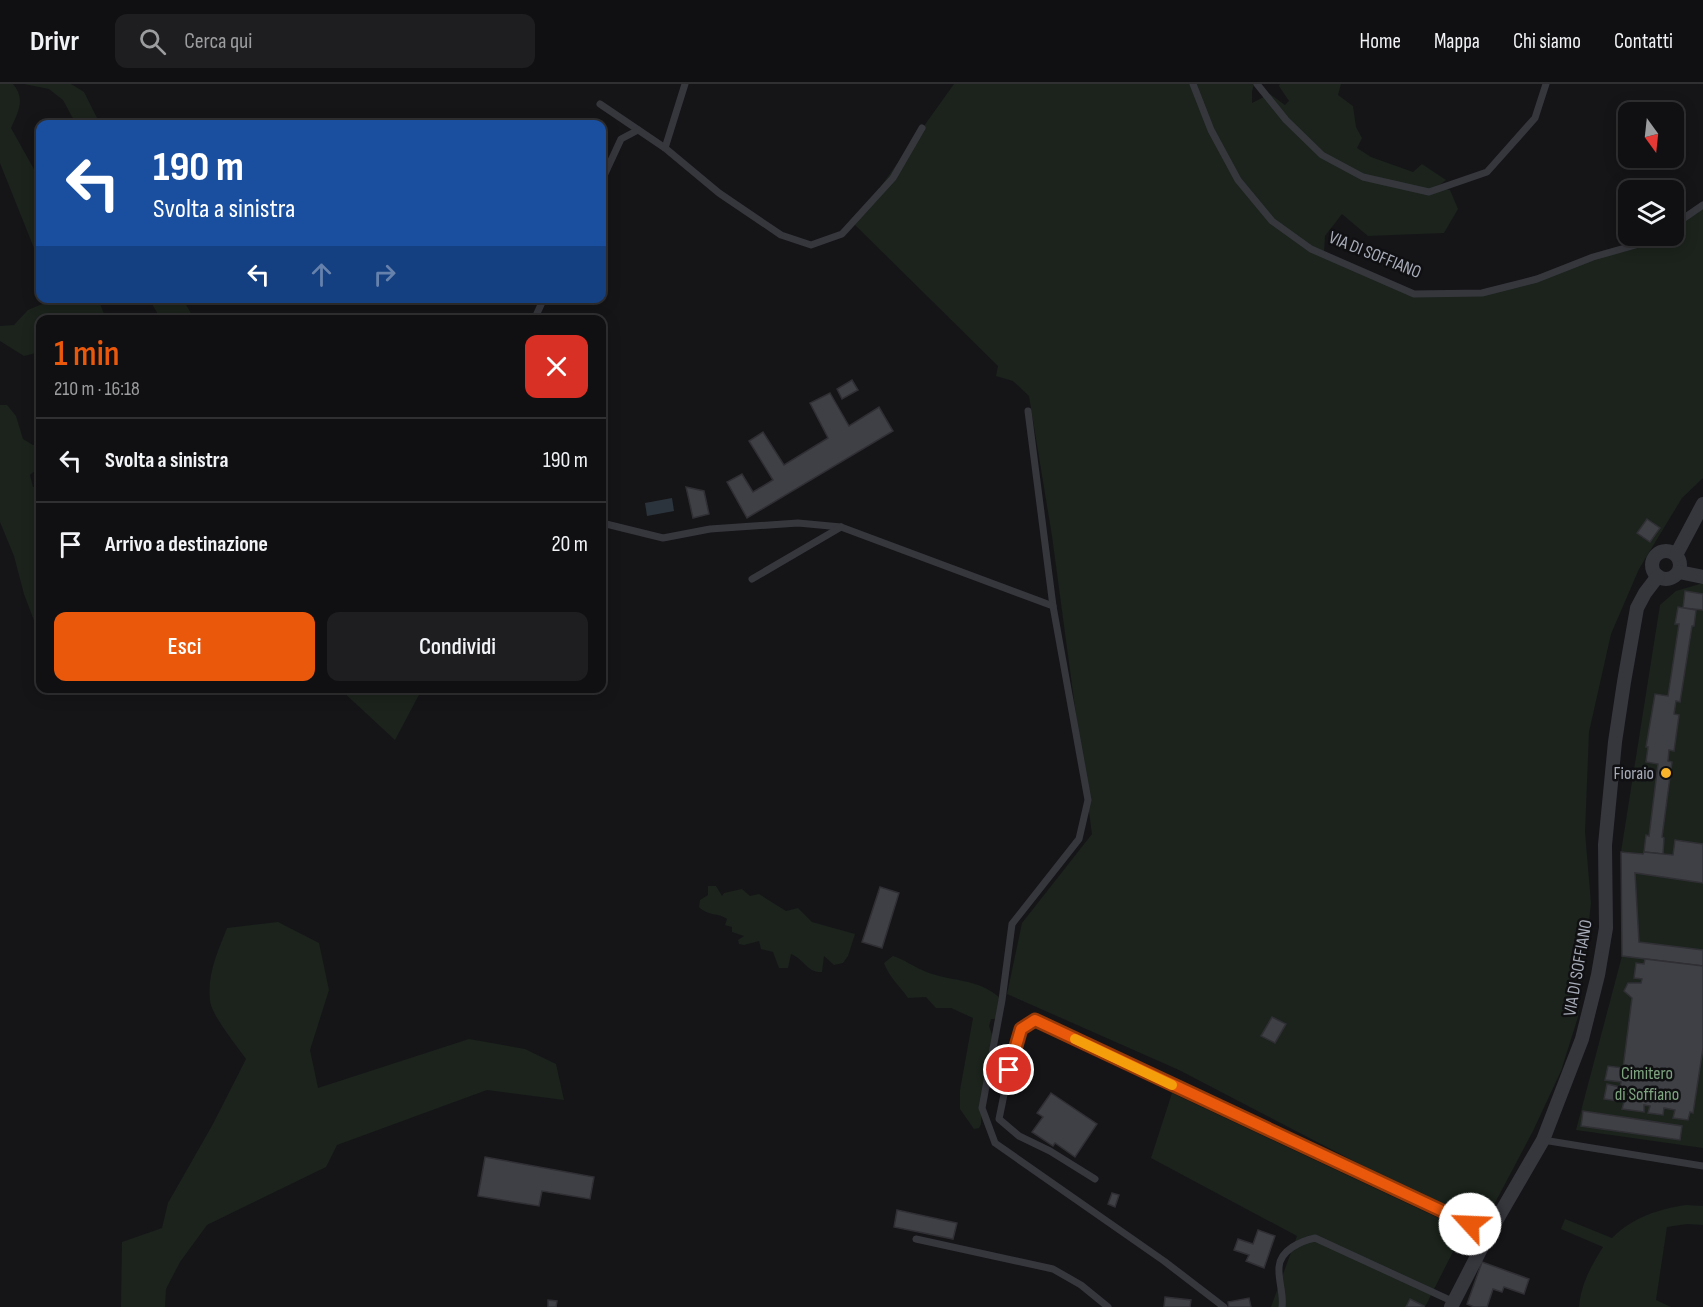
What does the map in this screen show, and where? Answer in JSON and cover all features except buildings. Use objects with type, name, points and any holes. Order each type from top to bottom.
[{"type":"street","points":[[1658,576],[1663,579],[1673,578],[1679,572],[1680,563],[1676,555],[1703,504]]},
{"type":"street","name":"VIA DI SOFFIANO","points":[[1453,1304],[1489,1233],[1543,1140],[1582,1039],[1598,975],[1606,928],[1605,845],[1615,742],[1637,608],[1658,576],[1652,567],[1657,555],[1669,551],[1676,555]]},
{"type":"street","points":[[1679,572],[1703,577]]},
{"type":"lane","points":[[665,148],[685,84]]},
{"type":"lane","name":"VIA DI SOFFIANO","points":[[1192,84],[1211,130],[1238,180],[1272,221],[1311,249],[1414,294],[1482,293],[1537,279],[1593,257],[1632,246]]},
{"type":"lane","points":[[1257,84],[1286,120],[1322,155],[1363,177],[1429,192],[1487,172],[1535,118],[1546,84]]},
{"type":"lane","points":[[600,104],[665,148],[718,193],[781,235],[811,245],[842,234],[893,178],[922,129]]},
{"type":"lane","points":[[606,171],[621,138],[638,130]]},
{"type":"lane","points":[[1684,218],[1703,205]]},
{"type":"lane","points":[[1028,411],[1053,606],[1088,800],[1079,839],[1012,924],[1002,1000],[982,1108],[995,1143],[1164,1260],[1224,1307]]},
{"type":"lane","points":[[606,524],[663,538],[710,529],[798,523],[841,527],[1053,606]]},
{"type":"lane","points":[[752,579],[841,527]]},
{"type":"lane","points":[[1095,1179],[1050,1151],[1019,1136],[999,1119],[1009,1070],[1021,1029],[1035,1020],[1489,1233]]},
{"type":"lane","points":[[1543,1140],[1703,1166]]},
{"type":"lane","points":[[1282,1307],[1279,1265],[1284,1254],[1302,1241],[1315,1238],[1453,1304]]},
{"type":"lane","points":[[916,1239],[1053,1269],[1081,1285],[1108,1307]]},
{"type":"green space","points":[[0,84],[13,84],[20,100],[11,128],[36,173],[36,273],[34,248],[0,163]]},
{"type":"green space","points":[[24,84],[71,84],[84,92],[98,120],[74,120],[63,100],[49,89]]},
{"type":"green space","points":[[954,84],[1254,84],[1252,103],[1270,94],[1285,105],[1289,101],[1279,86],[1280,84],[1341,84],[1338,95],[1353,106],[1356,127],[1362,138],[1357,148],[1371,157],[1413,172],[1422,164],[1446,180],[1437,187],[1450,190],[1458,209],[1444,233],[1368,236],[1342,214],[1325,236],[1324,254],[1414,294],[1482,293],[1628,246],[1684,246],[1684,218],[1703,205],[1703,478],[1682,498],[1639,569],[1611,634],[1589,732],[1585,832],[1591,903],[1578,1017],[1561,1071],[1533,1131],[1487,1218],[1474,1211],[1469,1221],[1179,1070],[1007,994],[1022,923],[1092,834],[1052,536],[1029,396],[1013,381],[996,376],[998,366],[854,224]]},
{"type":"green space","points":[[45,303],[100,303],[104,315],[36,315],[36,353],[24,356],[0,341],[0,326],[14,325],[28,310]]},
{"type":"green space","points":[[151,303],[185,303],[192,315],[159,315]]},
{"type":"green space","points":[[0,405],[7,405],[16,416],[23,439],[36,445],[36,470],[30,475],[33,487],[36,487],[34,524],[36,526],[36,626],[24,594],[14,556],[0,522]]},
{"type":"green space","name":"Cimitero di Soffiano","points":[[1703,583],[1703,1148],[1576,1130],[1622,956],[1621,852],[1660,605],[1676,591]]},
{"type":"green space","points":[[344,693],[420,693],[395,740]]},
{"type":"green space","points":[[708,886],[716,886],[722,896],[724,893],[742,889],[750,896],[759,894],[786,911],[798,908],[812,922],[855,934],[848,956],[843,963],[834,965],[824,956],[822,972],[817,972],[791,954],[788,968],[779,968],[773,952],[761,949],[759,941],[739,944],[738,940],[744,936],[732,932],[732,927],[725,925],[727,919],[706,912],[699,907],[700,900],[708,895]]},
{"type":"green space","points":[[278,922],[319,943],[329,990],[310,1050],[318,1088],[469,1039],[525,1049],[556,1064],[564,1100],[487,1090],[337,1145],[326,1167],[207,1225],[180,1262],[166,1289],[165,1307],[121,1307],[122,1242],[162,1228],[168,1203],[213,1124],[246,1059],[219,1022],[210,1000],[212,972],[227,928]]},
{"type":"green space","points":[[893,956],[932,974],[983,987],[1002,1000],[998,1019],[991,1019],[989,1026],[995,1043],[995,1075],[982,1100],[979,1128],[974,1129],[960,1109],[960,1090],[973,1018],[951,1008],[936,1008],[926,997],[908,998],[891,977],[884,963]]},
{"type":"green space","points":[[1172,1093],[1464,1230],[1425,1307],[1271,1307],[1297,1236],[1151,1158]]},
{"type":"green space","points":[[1686,1205],[1703,1206],[1703,1225],[1687,1224],[1667,1227],[1656,1300],[1671,1307],[1579,1307],[1587,1276],[1603,1247],[1561,1229],[1565,1219],[1612,1238],[1637,1220],[1665,1209]]},
{"type":"shaded area","points":[[672,498],[674,511],[647,516],[645,503]]},
{"type":"slow traffic","points":[[1075,1039],[1172,1085]]},
{"type":"place","name":"Fioraio","points":[[1666,773]]},
{"type":"route","points":[[1009,1070],[1021,1029],[1035,1020],[1470,1224]]}]
